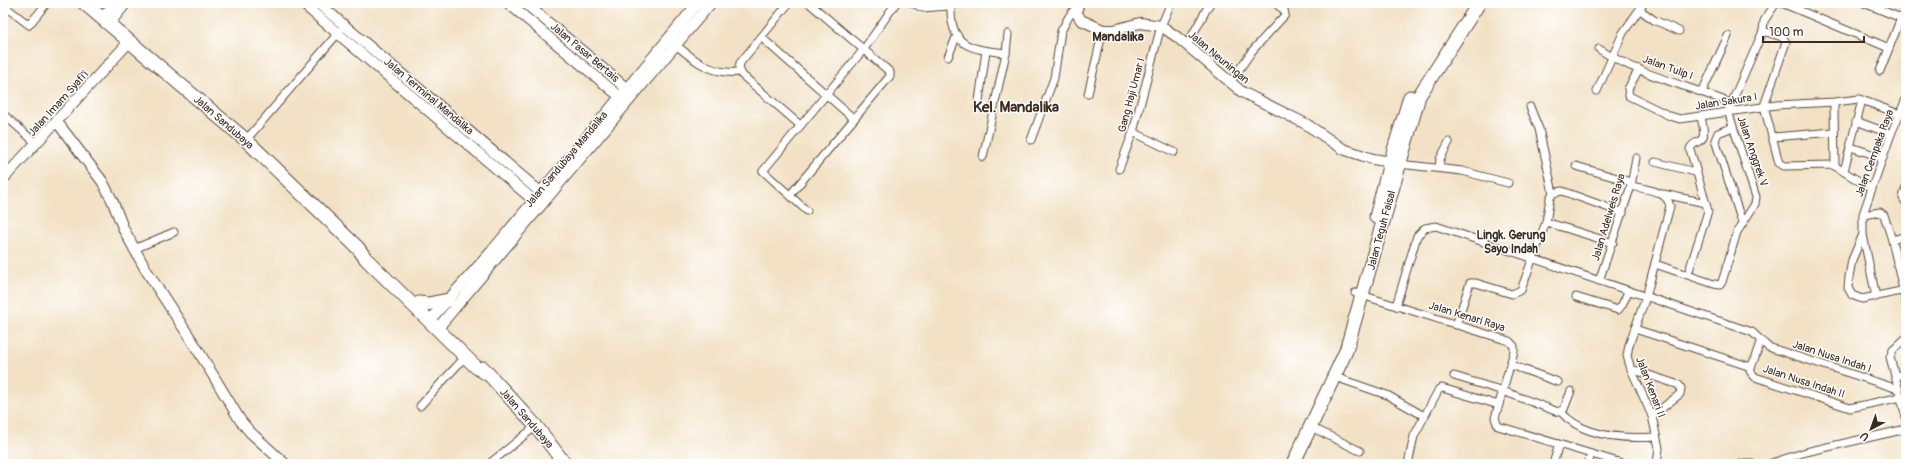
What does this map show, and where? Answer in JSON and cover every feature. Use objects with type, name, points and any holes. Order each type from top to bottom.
[{"type":"highway","name":"Jalan Sandubaya","points":[[84,3],[246,140],[358,248],[366,259],[480,363],[487,374],[536,426],[565,464]]},
{"type":"highway","name":"Jalan Teguh Faisal","points":[[1293,464],[1346,351],[1359,294],[1395,163],[1410,97],[1418,80],[1469,3]]},
{"type":"highway","name":"Jalan Teguh Faisal","points":[[1395,163],[1419,96],[1479,3]]},
{"type":"highway","name":"Jalan Sandubaya","points":[[358,248],[370,255],[419,303],[465,357],[487,374]]},
{"type":"highway","name":"Jalan Teguh Faisal","points":[[1284,464],[1334,359],[1359,294]]},
{"type":"highway","points":[[419,303],[428,304],[448,300]]},
{"type":"street","points":[[3,5],[30,25],[47,3]]},
{"type":"street","points":[[106,21],[115,3]]},
{"type":"street","points":[[106,21],[126,3]]},
{"type":"street","name":"Jalan Terminal Mandalika","points":[[302,3],[341,29],[538,204]]},
{"type":"street","points":[[318,3],[341,29],[484,142],[545,195]]},
{"type":"street","name":"Jalan Pasar Bertais","points":[[508,3],[624,101]]},
{"type":"street","points":[[525,3],[631,92],[698,3]]},
{"type":"street","name":"Jalan Sandubaya Mandalika","points":[[435,323],[538,204],[631,92],[676,45],[711,3]]},
{"type":"street","points":[[740,72],[740,63],[762,38],[789,3]]},
{"type":"street","points":[[790,195],[891,74],[888,68],[810,3]]},
{"type":"street","points":[[807,211],[763,171],[864,49],[896,3]]},
{"type":"street","points":[[912,3],[923,8],[949,4],[956,35],[962,42],[970,48],[1006,53]]},
{"type":"street","name":"Gang Haji Umar I","points":[[1119,169],[1133,132],[1161,26],[1171,3]]},
{"type":"street","points":[[1186,45],[1210,3]]},
{"type":"street","points":[[1230,83],[1252,51],[1285,15],[1284,10],[1275,3]]},
{"type":"street","points":[[1597,91],[1623,33],[1644,3]]},
{"type":"street","points":[[1728,111],[1763,31],[1762,25],[1776,3]]},
{"type":"street","points":[[1782,3],[1889,48]]},
{"type":"street","points":[[1864,3],[1904,19],[1889,48],[1880,71]]},
{"type":"street","points":[[1078,5],[1076,14],[1079,18],[1104,30],[1088,94]]},
{"type":"street","points":[[1031,140],[1054,78],[1061,30],[1065,26],[1068,15],[1078,5]]},
{"type":"street","points":[[1640,10],[1654,20],[1678,31]]},
{"type":"street","name":"Jalan Neuningan","points":[[1104,30],[1114,30],[1140,23],[1161,26],[1186,45],[1230,83],[1249,96],[1306,124],[1338,148],[1395,163]]},
{"type":"street","points":[[246,140],[341,29]]},
{"type":"street","points":[[1763,31],[1782,37],[1786,43],[1764,106],[1773,137],[1778,162],[1782,166],[1833,165],[1872,189]]},
{"type":"street","points":[[983,157],[1006,53],[1008,34]]},
{"type":"street","points":[[948,57],[956,35]]},
{"type":"street","points":[[1702,92],[1728,36]]},
{"type":"street","points":[[762,38],[854,119]]},
{"type":"street","name":"Jalan Imam Syafi'i","points":[[5,175],[37,144],[130,41]]},
{"type":"street","points":[[676,45],[703,66],[716,71],[730,73],[740,72],[800,125]]},
{"type":"street","name":"Jalan Tulip I","points":[[1599,49],[1611,57],[1639,69],[1731,103]]},
{"type":"street","points":[[978,108],[986,51]]},
{"type":"street","name":"Jalan Sakura I","points":[[1639,69],[1628,89],[1630,97],[1670,116],[1680,119],[1701,117],[1728,111],[1764,106],[1862,100]]},
{"type":"street","name":"Jalan Cempaka Raya","points":[[1862,235],[1863,215],[1882,158],[1906,99]]},
{"type":"street","points":[[1844,171],[1862,100],[1900,114]]},
{"type":"street","points":[[1833,165],[1835,102]]},
{"type":"street","points":[[1456,325],[1470,283],[1476,283],[1509,293],[1516,293],[1523,286],[1546,222],[1550,198],[1553,193],[1539,128],[1530,107]]},
{"type":"street","name":"Jalan Anggrek V","points":[[1688,274],[1707,282],[1720,285],[1737,232],[1742,222],[1755,204],[1756,195],[1728,111]]},
{"type":"street","points":[[3,114],[37,144]]},
{"type":"street","points":[[1656,264],[1688,274],[1708,213],[1695,172],[1690,149],[1692,144],[1701,140],[1703,137],[1701,117]]},
{"type":"street","points":[[1856,121],[1891,134]]},
{"type":"street","points":[[57,122],[102,181],[134,249],[165,302],[196,347],[240,420],[250,432],[285,464]]},
{"type":"street","points":[[1733,127],[1718,133],[1715,140],[1742,222]]},
{"type":"street","points":[[1133,132],[1174,152]]},
{"type":"street","points":[[1773,137],[1834,132]]},
{"type":"street","points":[[1439,168],[1439,161],[1449,142]]},
{"type":"street","points":[[1851,147],[1882,158]]},
{"type":"street","name":"Jalan Adelweis Raya","points":[[1599,281],[1623,213],[1636,158]]},
{"type":"street","points":[[1655,162],[1695,172]]},
{"type":"street","points":[[1395,163],[1478,174],[1508,183]]},
{"type":"street","points":[[1576,166],[1661,194],[1706,203]]},
{"type":"street","points":[[1905,200],[1906,188]]},
{"type":"street","points":[[1553,193],[1562,191],[1623,213]]},
{"type":"street","name":"Jalan Kenari II","points":[[1657,464],[1659,452],[1652,416],[1631,369],[1627,356],[1656,264],[1670,208],[1668,200],[1661,194]]},
{"type":"street","points":[[435,323],[448,300],[538,204]]},
{"type":"street","points":[[1863,215],[1880,212],[1884,214],[1905,291],[1906,303]]},
{"type":"street","points":[[1546,222],[1613,243]]},
{"type":"street","points":[[1396,306],[1416,239],[1420,231],[1428,227],[1436,226],[1532,260],[1646,297]]},
{"type":"street","points":[[134,249],[174,232]]},
{"type":"street","points":[[1862,235],[1850,269],[1848,288],[1852,295],[1860,299],[1905,291]]},
{"type":"street","points":[[1862,235],[1876,297]]},
{"type":"street","points":[[1892,240],[1906,236]]},
{"type":"street","points":[[1897,265],[1906,262]]},
{"type":"street","points":[[1576,297],[1618,310],[1628,292]]},
{"type":"street","name":"Jalan Kenari Raya","points":[[1359,294],[1510,342],[1514,349],[1511,365],[1495,419],[1499,427],[1625,464]]},
{"type":"street","name":"Jalan Nusa Indah I","points":[[1646,297],[1752,332],[1768,347],[1898,389]]},
{"type":"street","name":"Jalan Nusa Indah II","points":[[1635,329],[1751,369],[1752,375],[1755,377],[1850,408],[1901,397]]},
{"type":"street","points":[[1906,339],[1893,350],[1890,355],[1898,389],[1906,413]]},
{"type":"street","points":[[1751,369],[1761,340]]},
{"type":"street","points":[[420,406],[465,357]]},
{"type":"street","points":[[1511,365],[1558,382]]},
{"type":"street","points":[[1631,369],[1681,387],[1682,390],[1680,394],[1652,416]]},
{"type":"street","points":[[1896,376],[1906,374]]},
{"type":"street","points":[[1454,376],[1503,391],[1561,412],[1566,418],[1577,424],[1605,434],[1625,437],[1655,437]]},
{"type":"street","points":[[1335,377],[1387,394],[1424,416]]},
{"type":"street","points":[[1408,464],[1413,440],[1438,389],[1441,388],[1498,405]]},
{"type":"street","points":[[1561,412],[1564,409],[1571,391]]},
{"type":"street","points":[[489,464],[536,426]]},
{"type":"street","points":[[1311,427],[1360,451]]},
{"type":"street","points":[[1769,464],[1806,452],[1906,429]]},
{"type":"street","points":[[1553,464],[1559,444]]},
{"type":"street","points":[[1588,464],[1591,454]]},
{"type":"street","points":[[1741,464],[1752,464]]},
{"type":"district","name":"Mandalika","points":[[1118,36]]},
{"type":"district","name":"Kel. Mandalika","points":[[1016,107]]},
{"type":"district","name":"Lingk. Gerung Sayo Indah","points":[[1511,242]]}]
